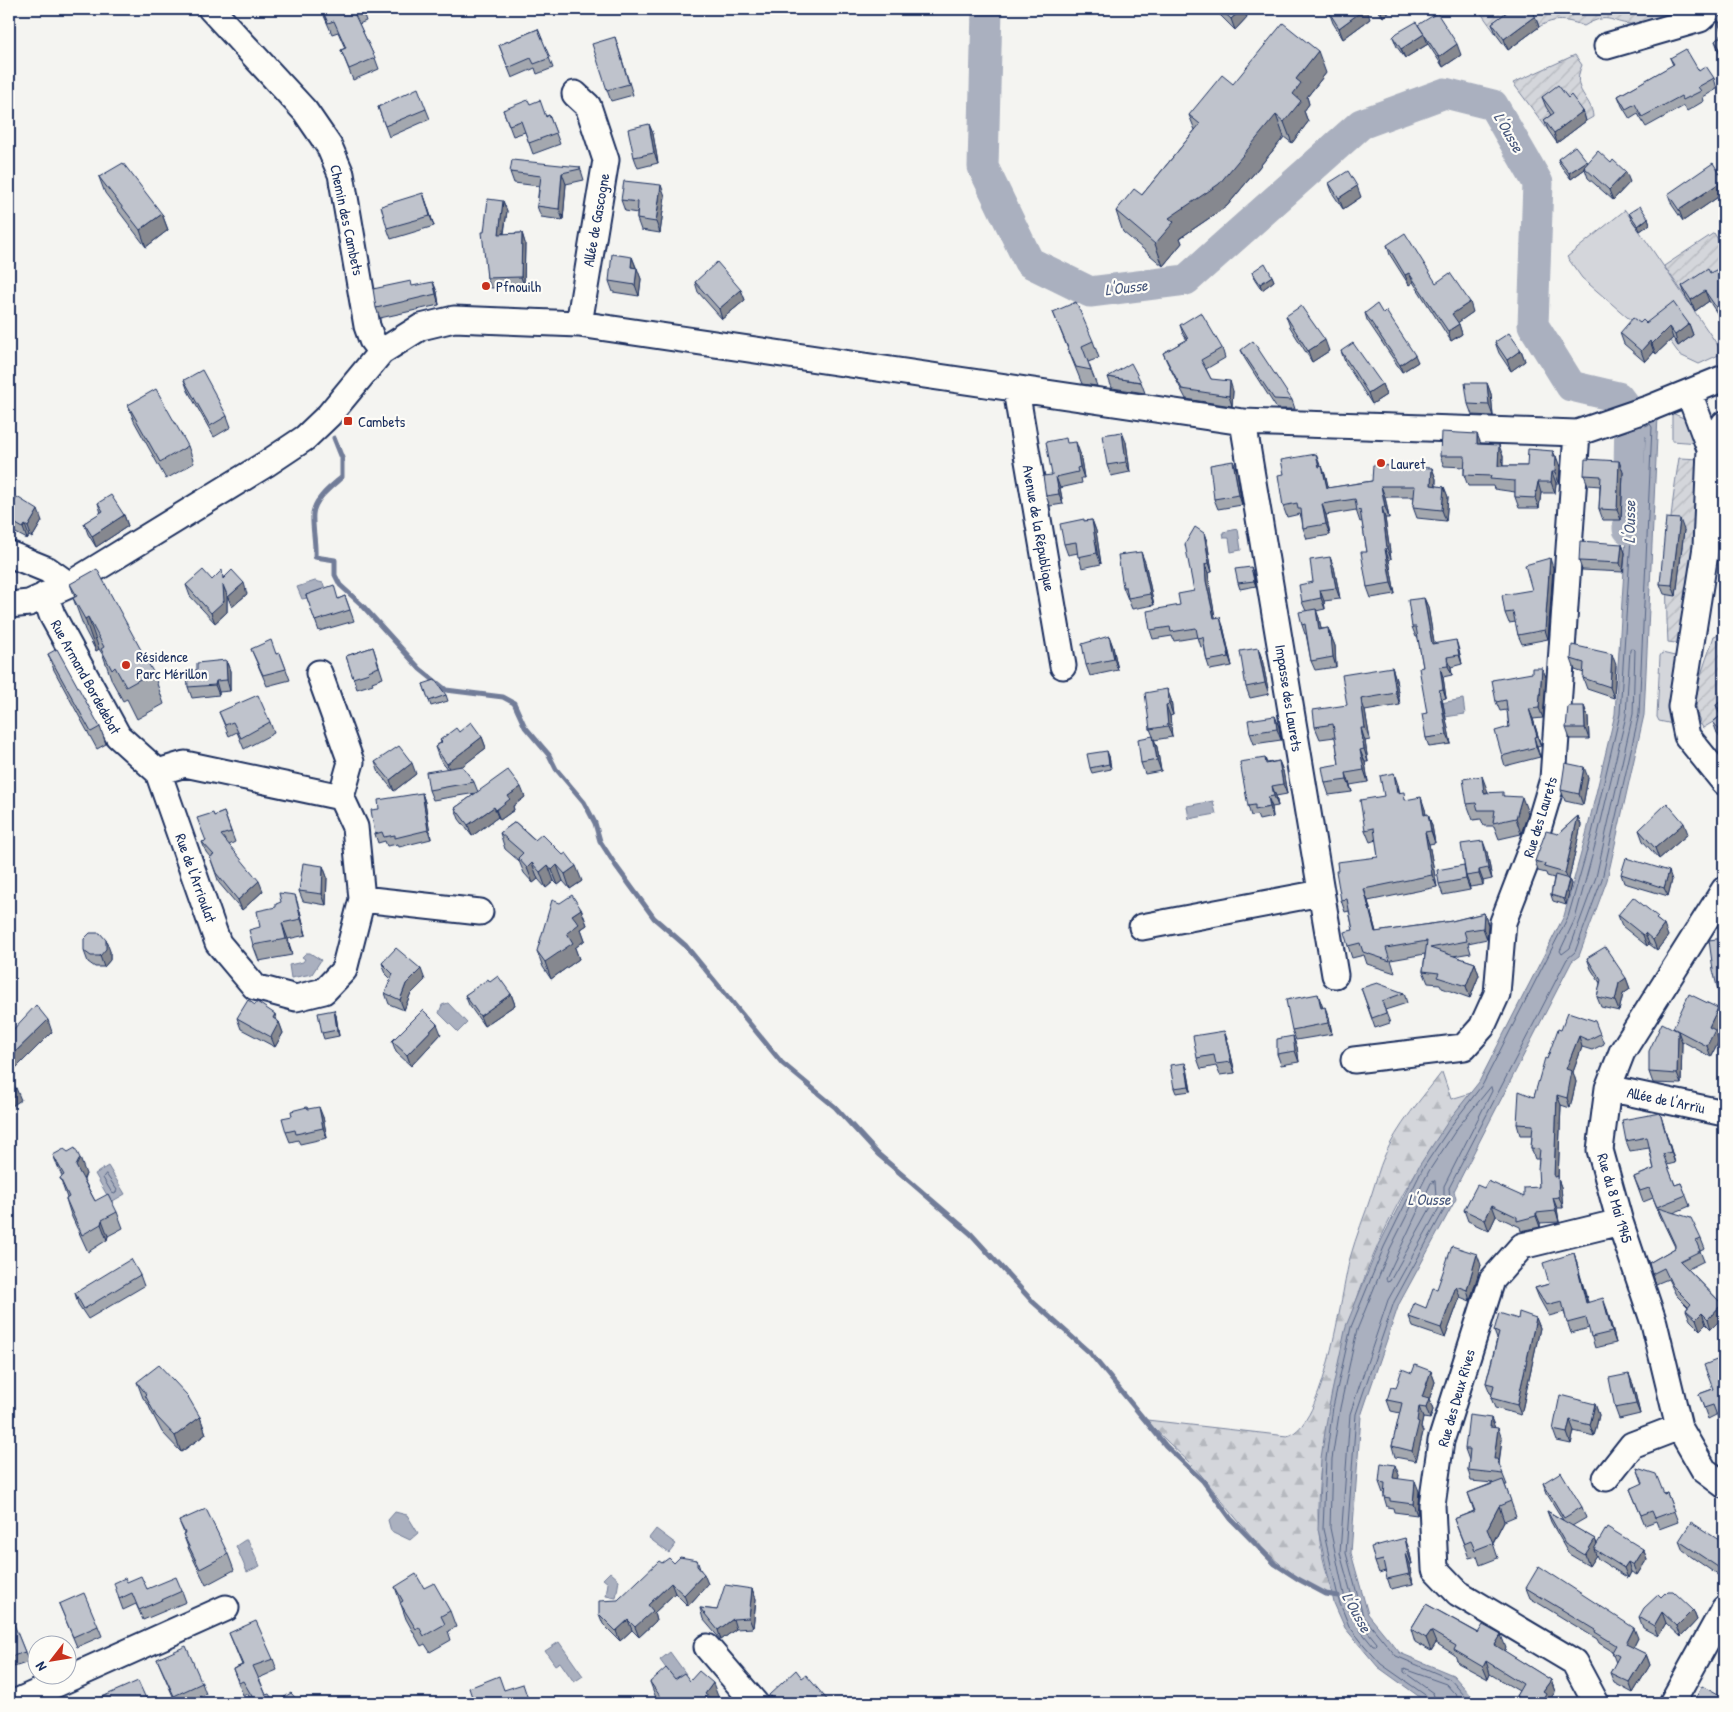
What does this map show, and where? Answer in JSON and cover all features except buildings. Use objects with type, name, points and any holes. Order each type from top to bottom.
[{"type":"street","name":"Chemin des Cambets","points":[[211,9],[305,111],[329,146],[341,174],[367,326],[372,340],[381,352]]},
{"type":"street","points":[[1607,46],[1700,19],[1710,9]]},
{"type":"street","name":"Allée de Gascogne","points":[[575,94],[588,106],[606,160],[579,324]]},
{"type":"street","points":[[9,605],[30,603],[68,584],[266,464],[305,438],[329,415],[381,352],[421,327],[454,319],[579,324],[1243,422],[1577,432],[1650,408],[1724,378]]},
{"type":"street","name":"Avenue de la République","points":[[1016,390],[1063,666]]},
{"type":"street","points":[[1689,393],[1710,449],[1706,547],[1681,707],[1687,736],[1724,782]]},
{"type":"street","name":"Impasse des Laurets","points":[[1243,422],[1335,975]]},
{"type":"street","points":[[1710,449],[1724,424]]},
{"type":"street","name":"Rue des Laurets","points":[[1354,1060],[1464,1046],[1482,1027],[1498,994],[1503,922],[1535,839],[1553,779],[1577,432]]},
{"type":"street","points":[[9,554],[48,570],[68,584]]},
{"type":"street","name":"Rue Armand Bordedebat","points":[[45,596],[52,615],[118,736],[158,772]]},
{"type":"street","points":[[158,772],[186,764],[341,797],[350,762],[319,672]]},
{"type":"street","name":"Rue de l'Arrioulat","points":[[158,772],[218,943],[255,987],[296,998],[324,991],[344,970],[362,899],[355,826],[341,797]]},
{"type":"street","name":"Rue du 8 Mai 1945","points":[[1724,890],[1622,1052],[1608,1088],[1600,1150],[1620,1222],[1654,1322],[1679,1428],[1704,1470],[1724,1485]]},
{"type":"street","points":[[1142,927],[1321,893]]},
{"type":"street","points":[[362,899],[480,912]]},
{"type":"street","name":"Allée de l'Arrïu","points":[[1608,1088],[1724,1113]]},
{"type":"street","name":"Rue des Deux Rives","points":[[1596,1703],[1574,1662],[1458,1592],[1435,1569],[1432,1505],[1442,1441],[1492,1280],[1522,1246],[1620,1222]]},
{"type":"street","points":[[1606,1478],[1632,1445],[1679,1428]]},
{"type":"street","points":[[14,1703],[226,1608]]},
{"type":"street","points":[[1672,1703],[1724,1609]]},
{"type":"street","points":[[707,1647],[755,1703]]},
{"type":"green space","points":[[1478,9],[1501,9],[1511,23],[1496,34]]},
{"type":"green space","points":[[1532,9],[1700,9],[1694,14],[1635,24],[1627,24],[1611,19],[1600,19],[1584,26],[1562,20],[1550,22],[1539,27],[1528,11]]},
{"type":"green space","points":[[1575,55],[1582,65],[1579,74],[1580,88],[1592,110],[1593,117],[1586,121],[1575,106],[1548,130],[1513,83]]},
{"type":"green space","points":[[1625,210],[1723,353],[1699,364],[1680,355],[1667,337],[1647,331],[1627,317],[1582,278],[1567,257]]},
{"type":"green space","points":[[1714,233],[1724,249],[1724,283],[1711,281],[1686,297],[1664,266]]},
{"type":"green space","points":[[1672,413],[1688,420],[1700,443],[1672,441]]},
{"type":"green space","points":[[1679,458],[1702,459],[1697,548],[1683,644],[1668,642],[1667,619],[1668,550]]},
{"type":"green space","points":[[1724,632],[1724,713],[1720,730],[1713,722],[1703,728],[1698,718],[1696,706],[1699,682],[1714,636]]},
{"type":"green space","points":[[1662,653],[1679,657],[1673,724],[1659,721],[1657,717],[1660,656]]},
{"type":"green space","points":[[1442,1072],[1451,1099],[1471,1093],[1413,1177],[1380,1240],[1355,1306],[1336,1374],[1329,1409],[1318,1509],[1321,1547],[1332,1594],[1309,1584],[1275,1560],[1246,1530],[1199,1473],[1147,1420],[1287,1436],[1300,1427],[1312,1409],[1321,1385],[1336,1327],[1350,1258],[1382,1161],[1403,1123]]},
{"type":"water","name":"L'Ousse","points":[[1658,416],[1644,715],[1607,880],[1579,956],[1572,961],[1454,1191],[1456,1199],[1399,1304],[1361,1416],[1351,1553],[1368,1614],[1400,1653],[1453,1675],[1478,1703],[1428,1703],[1378,1667],[1345,1628],[1334,1603],[1318,1529],[1321,1458],[1329,1406],[1346,1326],[1379,1245],[1419,1166],[1449,1120],[1479,1082],[1564,916],[1615,714],[1630,473],[1616,431]]},
{"type":"water","points":[[1238,529],[1241,550],[1231,552],[1229,538],[1224,538],[1223,532]]},
{"type":"water","points":[[315,581],[323,583],[327,594],[302,599],[297,587]]},
{"type":"water","points":[[1463,699],[1465,714],[1438,718],[1435,704]]},
{"type":"water","points":[[1213,801],[1216,814],[1189,819],[1187,806]]},
{"type":"water","points":[[306,953],[310,953],[321,960],[312,974],[291,978],[289,965],[303,962],[305,959],[302,957]]},
{"type":"water","points":[[448,1003],[467,1023],[458,1032],[439,1013],[442,1005]]},
{"type":"water","points":[[108,1166],[125,1194],[111,1202],[95,1174]]},
{"type":"water","points":[[395,1512],[407,1515],[418,1533],[410,1540],[391,1531],[388,1520]]},
{"type":"water","points":[[656,1529],[676,1544],[669,1553],[649,1538]]},
{"type":"water","points":[[248,1540],[260,1566],[247,1572],[236,1546]]},
{"type":"water","points":[[610,1572],[619,1580],[616,1598],[606,1596],[608,1583],[603,1579]]},
{"type":"water","points":[[559,1642],[583,1676],[574,1682],[560,1662],[555,1665],[545,1651]]},
{"type":"water","points":[[670,1652],[686,1674],[676,1682],[660,1660]]},
{"type":"waterway","name":"L'Ousse","points":[[987,9],[983,167],[1029,262],[1090,292],[1186,280],[1361,124],[1445,93],[1493,105],[1538,183],[1533,325],[1571,386],[1618,397],[1630,413],[1628,529]]},
{"type":"waterway","points":[[334,438],[342,458],[342,477],[324,493],[314,508],[315,557],[335,560],[335,575],[340,585],[362,605],[420,669],[446,690],[503,697],[514,703],[525,727],[549,755],[556,769],[584,802],[595,823],[600,841],[654,918],[686,946],[782,1063],[835,1107],[878,1154],[971,1234],[1033,1302],[1090,1353],[1166,1446],[1203,1481],[1231,1519],[1275,1564],[1326,1594],[1338,1596]]},
{"type":"place","name":"Pfnouilh","points":[[486,286]]},
{"type":"place","name":"Cambets","points":[[348,421]]},
{"type":"place","name":"Lauret","points":[[1381,463]]},
{"type":"place","name":"Résidence Parc Mérillon","points":[[126,665]]}]
